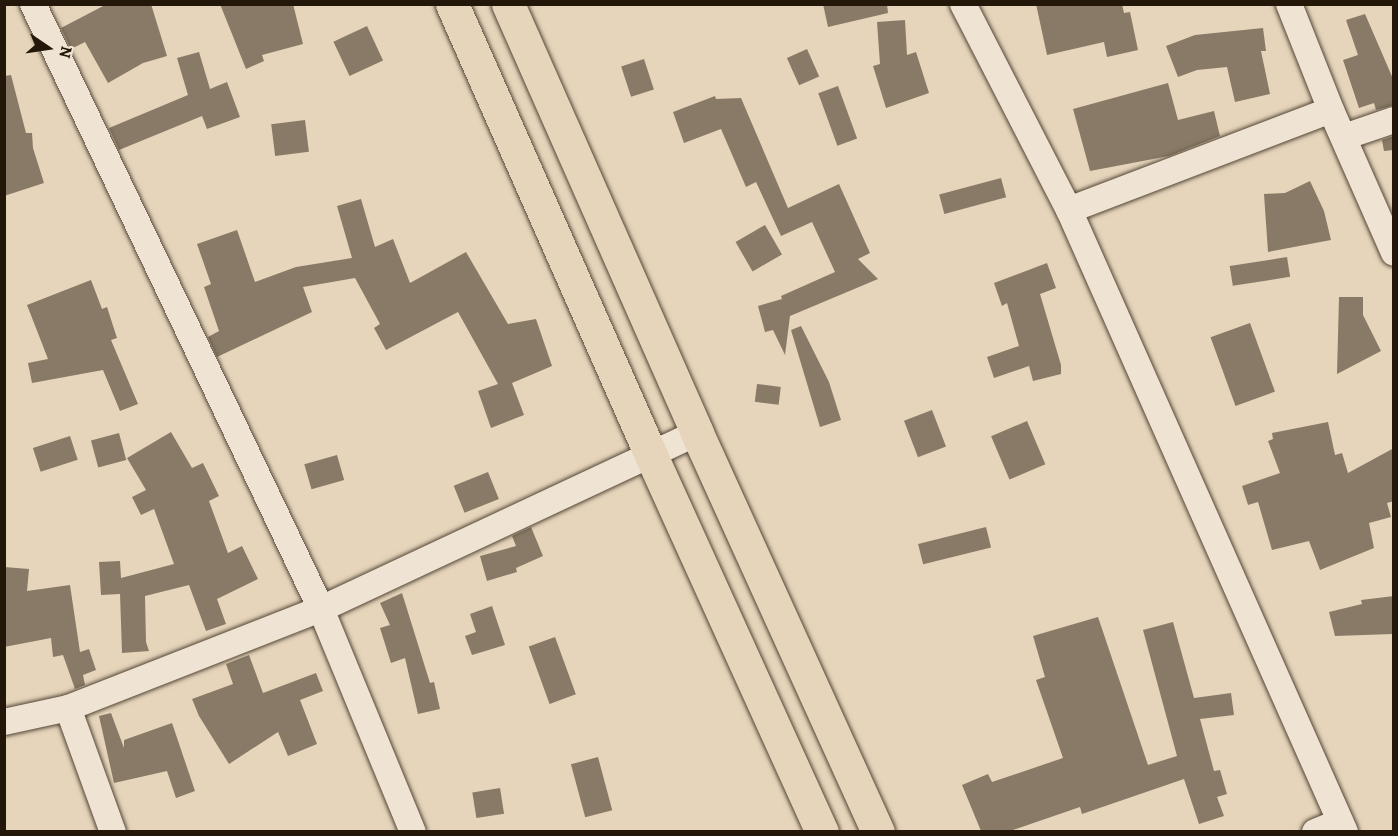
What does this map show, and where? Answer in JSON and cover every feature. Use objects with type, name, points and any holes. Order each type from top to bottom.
[{"type":"highway","points":[[452,4],[650,453],[822,831]]},
{"type":"highway","points":[[508,4],[697,433],[878,831]]},
{"type":"street","points":[[33,4],[321,609],[413,831]]},
{"type":"street","points":[[963,4],[1069,210],[1343,826],[1315,831]]},
{"type":"street","points":[[1289,4],[1331,110],[1394,253]]},
{"type":"street","points":[[1069,210],[1331,110]]},
{"type":"street","points":[[1344,136],[1394,120]]},
{"type":"street","points":[[4,722],[68,708],[321,609],[650,453],[697,433]]},
{"type":"street","points":[[68,708],[113,831]]},
{"type":"building","points":[[107,4],[151,4],[167,56],[143,63],[108,83],[85,42],[71,49],[61,28]]},
{"type":"building","points":[[220,4],[293,4],[303,44],[262,55],[264,61],[246,69]]},
{"type":"building","points":[[823,4],[887,4],[888,13],[828,27]]},
{"type":"building","points":[[1036,4],[1122,4],[1124,13],[1130,12],[1138,50],[1107,57],[1104,42],[1047,55]]},
{"type":"building","points":[[1365,14],[1394,81],[1394,105],[1376,110],[1374,103],[1359,108],[1343,60],[1358,55],[1346,20]]},
{"type":"building","points":[[905,20],[907,55],[916,52],[929,93],[886,108],[873,66],[880,64],[877,22]]},
{"type":"building","points":[[367,26],[383,60],[350,76],[333,42]]},
{"type":"building","points":[[1263,28],[1266,51],[1261,51],[1270,94],[1235,102],[1227,67],[1197,70],[1178,77],[1166,46],[1195,35]]},
{"type":"building","points":[[807,49],[819,76],[799,85],[787,58]]},
{"type":"building","points":[[199,52],[210,89],[227,82],[240,117],[207,129],[202,116],[119,150],[109,128],[188,95],[177,58]]},
{"type":"building","points":[[644,59],[654,89],[631,97],[621,66]]},
{"type":"building","points":[[11,75],[26,133],[32,133],[33,148],[44,183],[4,196],[4,76]]},
{"type":"building","points":[[1168,83],[1178,120],[1214,111],[1220,136],[1169,156],[1090,171],[1073,109]]},
{"type":"building","points":[[838,86],[857,139],[837,146],[818,93]]},
{"type":"building","points":[[715,96],[716,99],[741,98],[788,208],[839,184],[870,253],[858,259],[878,279],[790,316],[785,355],[773,330],[765,332],[758,306],[782,299],[781,296],[835,272],[812,222],[781,236],[756,182],[746,187],[721,129],[684,143],[673,112]]},
{"type":"building","points":[[305,120],[309,152],[275,156],[271,124]]},
{"type":"building","points":[[1394,136],[1394,150],[1384,151],[1382,140]]},
{"type":"building","points":[[1001,178],[1006,197],[944,214],[939,195]]},
{"type":"building","points":[[1310,181],[1324,211],[1331,240],[1268,252],[1264,194],[1285,193]]},
{"type":"building","points":[[361,199],[375,247],[393,239],[410,283],[466,252],[508,324],[536,319],[552,366],[512,383],[524,415],[491,428],[478,391],[498,384],[458,312],[386,350],[374,328],[380,324],[355,278],[303,287],[312,312],[217,357],[208,337],[219,331],[204,287],[211,284],[197,244],[237,230],[255,282],[296,267],[352,258],[337,206]]},
{"type":"building","points":[[765,225],[782,254],[753,271],[736,242]]},
{"type":"building","points":[[1287,257],[1290,277],[1233,286],[1230,266]]},
{"type":"building","points":[[1047,263],[1056,288],[1040,294],[1061,365],[1061,374],[1033,381],[1029,366],[994,378],[987,357],[1019,346],[1007,303],[1002,306],[994,283]]},
{"type":"building","points":[[91,280],[102,309],[107,307],[117,338],[111,340],[138,404],[120,411],[103,370],[32,383],[28,363],[48,359],[27,305]]},
{"type":"building","points":[[1339,297],[1363,297],[1363,315],[1381,351],[1337,374]]},
{"type":"building","points":[[1250,323],[1275,392],[1236,406],[1211,337]]},
{"type":"building","points":[[801,326],[829,382],[841,420],[820,427],[791,330]]},
{"type":"building","points":[[757,384],[781,387],[779,405],[755,402]]},
{"type":"building","points":[[932,410],[946,446],[918,457],[904,421]]},
{"type":"building","points":[[1027,421],[1045,464],[1009,480],[991,436]]},
{"type":"building","points":[[1328,422],[1335,455],[1342,453],[1348,473],[1394,448],[1394,501],[1387,503],[1391,517],[1369,523],[1374,548],[1320,570],[1309,541],[1272,550],[1258,502],[1248,505],[1242,486],[1280,473],[1268,441],[1273,439],[1272,433]]},
{"type":"building","points":[[171,432],[192,468],[203,463],[219,496],[209,501],[228,553],[242,546],[258,579],[217,599],[226,624],[206,631],[189,585],[145,596],[146,642],[149,651],[122,653],[120,594],[101,595],[99,562],[120,561],[121,578],[174,564],[154,509],[141,515],[132,497],[146,490],[127,458]]},
{"type":"building","points":[[119,433],[126,460],[98,468],[91,441]]},
{"type":"building","points":[[70,436],[78,460],[41,472],[33,448]]},
{"type":"building","points":[[337,455],[344,480],[311,489],[304,464]]},
{"type":"building","points":[[488,472],[499,499],[465,513],[454,486]]},
{"type":"building","points":[[531,527],[543,556],[516,568],[517,572],[487,581],[480,556],[516,546],[512,536]]},
{"type":"building","points":[[986,527],[991,547],[923,564],[918,544]]},
{"type":"building","points":[[4,567],[29,569],[27,591],[70,585],[80,652],[89,649],[96,670],[83,675],[85,685],[75,689],[63,655],[53,657],[51,638],[4,647]]},
{"type":"building","points":[[402,593],[430,683],[434,682],[440,709],[418,714],[405,658],[391,663],[380,628],[390,625],[380,603]]},
{"type":"building","points":[[1394,596],[1393,634],[1335,636],[1329,612],[1362,604],[1361,600]]},
{"type":"building","points":[[492,606],[505,645],[472,655],[465,636],[476,632],[470,614]]},
{"type":"building","points":[[1098,617],[1148,765],[1177,756],[1143,630],[1173,622],[1194,698],[1231,693],[1234,715],[1200,719],[1214,771],[1220,770],[1227,794],[1217,797],[1224,816],[1199,824],[1184,779],[1082,814],[1080,807],[1010,831],[981,831],[962,785],[988,774],[992,782],[1063,758],[1036,680],[1045,677],[1033,636]]},
{"type":"building","points":[[555,637],[576,694],[550,704],[529,647]]},
{"type":"building","points":[[249,655],[263,693],[316,673],[323,691],[300,700],[317,744],[288,756],[278,732],[229,764],[199,716],[192,699],[233,684],[226,664]]},
{"type":"building","points":[[111,713],[124,748],[124,740],[172,723],[195,791],[176,798],[167,771],[114,783],[99,716]]},
{"type":"building","points":[[598,757],[612,810],[585,817],[571,764]]},
{"type":"building","points":[[500,788],[504,814],[476,818],[472,792]]}]
